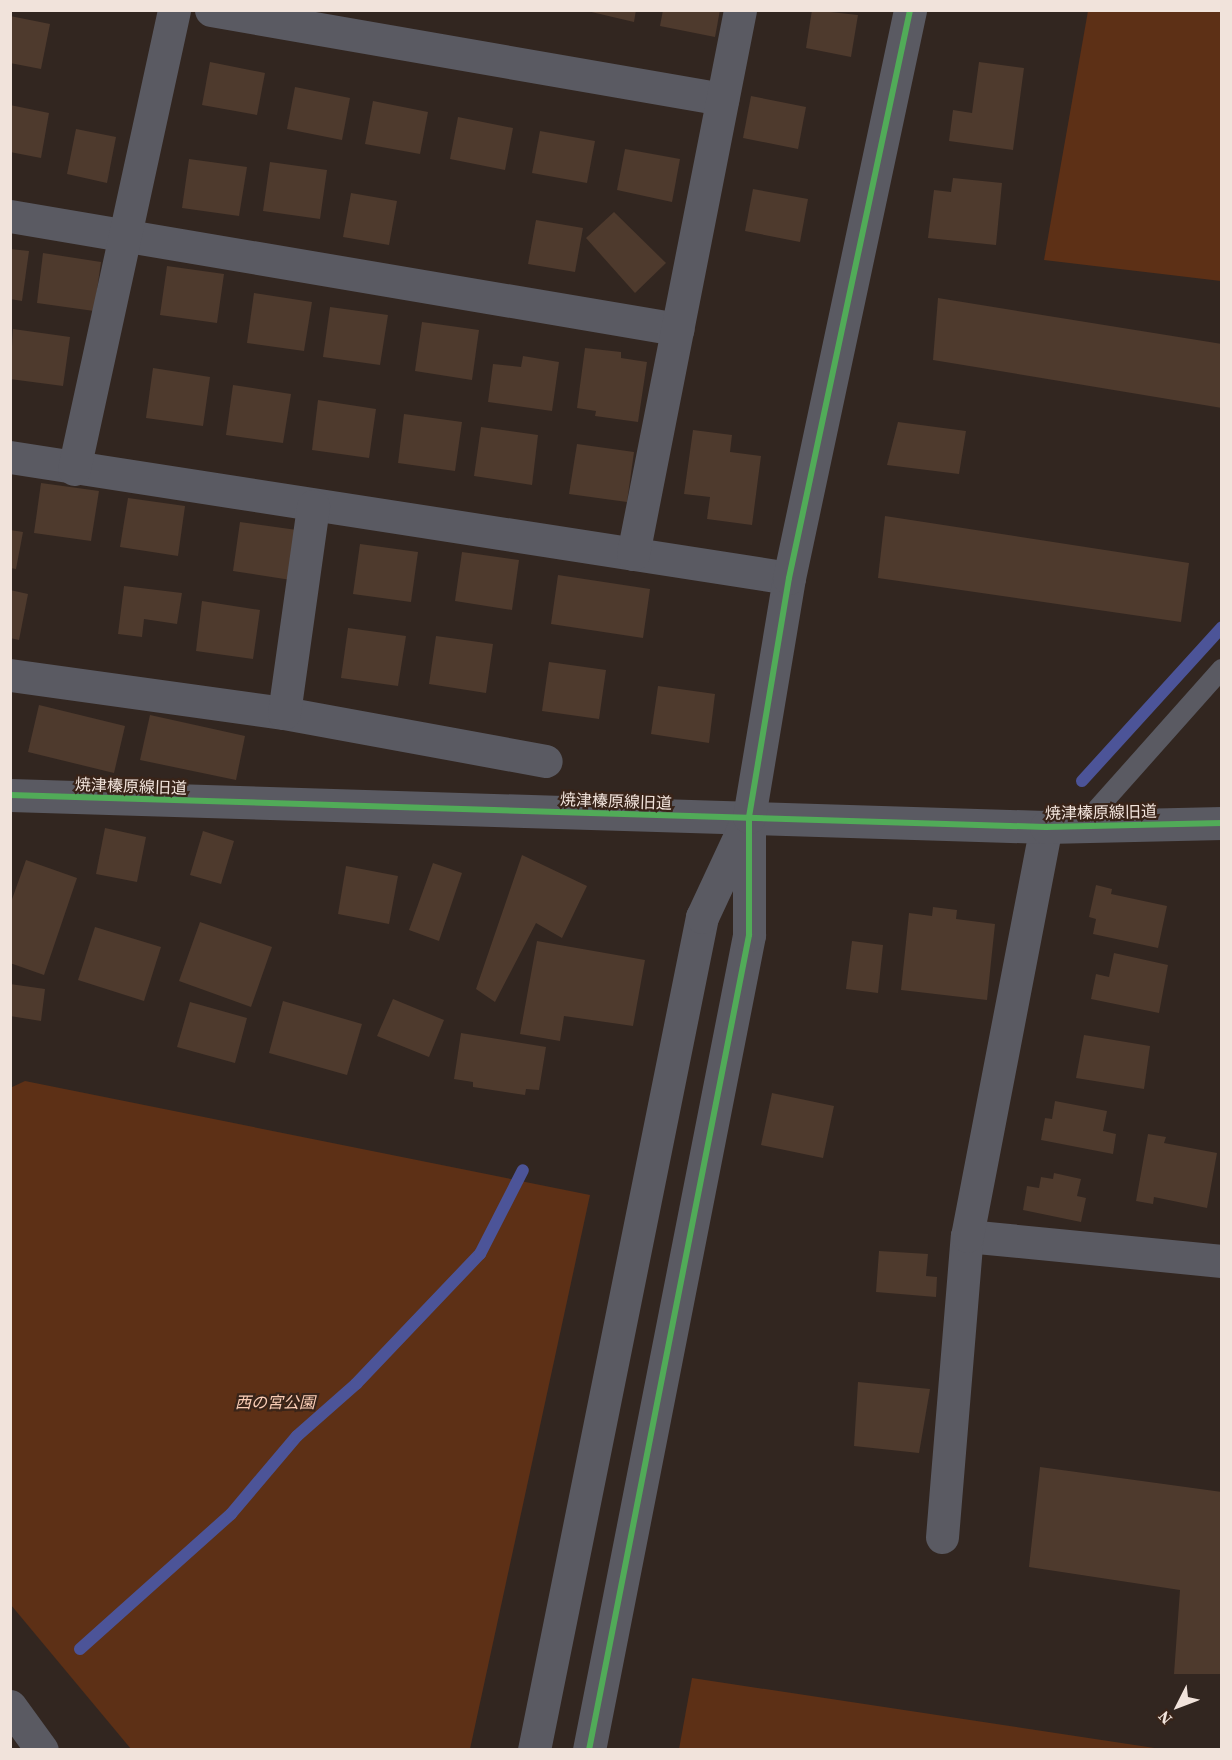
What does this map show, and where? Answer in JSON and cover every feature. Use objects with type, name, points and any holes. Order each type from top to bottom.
[{"type":"street","points":[[74,469],[174,10]]},
{"type":"street","points":[[211,10],[722,99]]},
{"type":"street","points":[[633,554],[740,10]]},
{"type":"street","points":[[589,1749],[749,935],[749,817],[789,578],[910,10]]},
{"type":"street","points":[[10,216],[677,329]]},
{"type":"street","points":[[10,458],[789,578]]},
{"type":"street","points":[[284,713],[313,506]]},
{"type":"street","points":[[10,675],[284,713],[546,761]]},
{"type":"street","name":"焼津榛原線旧道","points":[[10,795],[1046,827],[1221,823]]},
{"type":"street","points":[[534,1749],[702,917],[749,817]]},
{"type":"street","points":[[942,1537],[967,1236],[1046,827]]},
{"type":"street","points":[[967,1236],[1221,1261]]},
{"type":"street","points":[[10,1706],[42,1749]]},
{"type":"lane","points":[[1081,827],[1221,669]]},
{"type":"green space","points":[[1088,11],[1221,11],[1221,281],[1044,260]]},
{"type":"green space","name":"西の宮公園","points":[[25,1081],[590,1195],[470,1749],[131,1749],[11,1605],[10,1088]]},
{"type":"green space","points":[[692,1678],[1161,1749],[679,1749]]},
{"type":"building","points":[[583,10],[636,10],[634,22]]},
{"type":"building","points":[[663,10],[720,10],[715,37],[660,26]]},
{"type":"building","points":[[812,10],[858,15],[851,57],[806,48]]},
{"type":"building","points":[[10,16],[50,24],[41,69],[10,63]]},
{"type":"building","points":[[210,62],[265,73],[257,115],[202,105]]},
{"type":"building","points":[[979,62],[1024,68],[1013,150],[949,141],[953,110],[972,113]]},
{"type":"building","points":[[295,87],[350,98],[342,140],[287,129]]},
{"type":"building","points":[[751,96],[806,107],[798,149],[743,138]]},
{"type":"building","points":[[373,101],[428,112],[420,154],[365,144]]},
{"type":"building","points":[[10,105],[49,113],[41,158],[10,152]]},
{"type":"building","points":[[458,117],[513,128],[505,170],[450,159]]},
{"type":"building","points":[[76,129],[116,137],[107,183],[67,174]]},
{"type":"building","points":[[540,131],[595,141],[587,183],[532,173]]},
{"type":"building","points":[[625,149],[680,159],[672,202],[617,190]]},
{"type":"building","points":[[189,159],[247,167],[239,216],[182,208]]},
{"type":"building","points":[[270,162],[327,170],[320,219],[263,211]]},
{"type":"building","points":[[953,178],[1002,183],[996,245],[928,238],[934,190],[951,192]]},
{"type":"building","points":[[753,189],[808,199],[800,242],[745,231]]},
{"type":"building","points":[[351,193],[397,201],[389,245],[343,237]]},
{"type":"building","points":[[614,212],[666,263],[635,293],[586,238]]},
{"type":"building","points":[[536,220],[583,228],[575,272],[528,264]]},
{"type":"building","points":[[10,249],[29,251],[22,301],[10,299]]},
{"type":"building","points":[[43,253],[101,262],[94,311],[37,303]]},
{"type":"building","points":[[167,266],[224,274],[217,323],[160,315]]},
{"type":"building","points":[[254,293],[312,302],[304,351],[247,343]]},
{"type":"building","points":[[938,298],[1222,344],[1222,408],[933,360]]},
{"type":"building","points":[[330,307],[388,315],[380,365],[323,357]]},
{"type":"building","points":[[422,322],[479,330],[472,380],[415,371]]},
{"type":"building","points":[[13,329],[70,337],[63,386],[10,379]]},
{"type":"building","points":[[585,348],[621,352],[621,358],[647,362],[638,422],[595,416],[596,411],[577,408]]},
{"type":"building","points":[[523,356],[559,362],[552,411],[488,402],[493,364],[521,367]]},
{"type":"building","points":[[153,368],[210,377],[203,426],[146,418]]},
{"type":"building","points":[[233,385],[291,394],[283,443],[226,435]]},
{"type":"building","points":[[318,400],[376,409],[369,458],[312,450]]},
{"type":"building","points":[[404,414],[462,422],[455,471],[398,463]]},
{"type":"building","points":[[898,422],[966,431],[959,474],[887,465]]},
{"type":"building","points":[[481,427],[538,435],[532,485],[474,476]]},
{"type":"building","points":[[693,430],[732,435],[730,452],[761,456],[752,525],[707,519],[710,497],[684,494]]},
{"type":"building","points":[[577,444],[634,452],[627,502],[569,494]]},
{"type":"building","points":[[41,483],[99,491],[91,541],[34,533]]},
{"type":"building","points":[[128,498],[185,506],[178,556],[120,547]]},
{"type":"building","points":[[885,516],[1189,563],[1181,622],[878,578]]},
{"type":"building","points":[[240,522],[297,530],[291,580],[233,571]]},
{"type":"building","points":[[10,530],[23,532],[16,569],[10,568]]},
{"type":"building","points":[[360,544],[418,552],[411,602],[353,594]]},
{"type":"building","points":[[462,552],[519,560],[512,610],[455,601]]},
{"type":"building","points":[[558,575],[650,589],[643,638],[551,624]]},
{"type":"building","points":[[124,586],[182,593],[177,624],[144,619],[142,637],[118,634]]},
{"type":"building","points":[[10,590],[28,594],[19,640],[10,638]]},
{"type":"building","points":[[202,601],[260,610],[253,659],[196,651]]},
{"type":"building","points":[[348,628],[406,636],[398,686],[341,678]]},
{"type":"building","points":[[436,636],[493,644],[486,693],[429,684]]},
{"type":"building","points":[[549,662],[606,670],[599,719],[542,711]]},
{"type":"building","points":[[658,686],[715,694],[709,743],[651,734]]},
{"type":"building","points":[[39,705],[125,726],[114,773],[28,752]]},
{"type":"building","points":[[150,715],[245,736],[236,780],[140,760]]},
{"type":"building","points":[[105,828],[146,837],[137,882],[96,874]]},
{"type":"building","points":[[203,831],[234,841],[221,884],[190,875]]},
{"type":"building","points":[[522,855],[587,886],[562,938],[536,923],[495,1002],[476,989]]},
{"type":"building","points":[[26,860],[77,878],[44,975],[10,963],[10,905]]},
{"type":"building","points":[[433,863],[462,873],[439,941],[409,930]]},
{"type":"building","points":[[346,866],[398,876],[389,924],[338,914]]},
{"type":"building","points":[[1096,885],[1112,889],[1111,894],[1167,906],[1158,948],[1093,934],[1096,919],[1089,917]]},
{"type":"building","points":[[933,907],[957,910],[956,919],[995,924],[987,1000],[901,990],[909,913],[932,916]]},
{"type":"building","points":[[200,922],[272,947],[251,1007],[179,981]]},
{"type":"building","points":[[95,927],[161,947],[144,1001],[78,980]]},
{"type":"building","points":[[537,941],[645,960],[633,1026],[564,1016],[560,1041],[520,1034]]},
{"type":"building","points":[[852,941],[883,945],[878,993],[846,989]]},
{"type":"building","points":[[1114,953],[1168,965],[1159,1013],[1091,999],[1096,974],[1109,977]]},
{"type":"building","points":[[10,984],[45,989],[41,1021],[10,1016]]},
{"type":"building","points":[[393,999],[444,1020],[429,1057],[377,1036]]},
{"type":"building","points":[[283,1001],[362,1024],[347,1075],[269,1053]]},
{"type":"building","points":[[190,1002],[247,1018],[235,1063],[177,1047]]},
{"type":"building","points":[[461,1033],[546,1047],[539,1090],[526,1089],[525,1095],[473,1087],[473,1082],[454,1079]]},
{"type":"building","points":[[1084,1035],[1150,1046],[1144,1089],[1076,1078]]},
{"type":"building","points":[[772,1093],[834,1106],[823,1158],[761,1145]]},
{"type":"building","points":[[1055,1101],[1107,1111],[1103,1131],[1116,1134],[1113,1154],[1041,1140],[1045,1118],[1052,1119]]},
{"type":"building","points":[[1148,1134],[1166,1137],[1164,1143],[1217,1153],[1207,1208],[1154,1197],[1153,1204],[1136,1201]]},
{"type":"building","points":[[1054,1173],[1081,1179],[1077,1196],[1086,1198],[1081,1222],[1023,1210],[1027,1186],[1039,1188],[1041,1177],[1053,1179]]},
{"type":"building","points":[[879,1251],[928,1254],[926,1276],[937,1277],[936,1297],[876,1292]]},
{"type":"building","points":[[858,1382],[930,1389],[919,1453],[854,1446]]},
{"type":"building","points":[[1040,1467],[1222,1492],[1222,1674],[1174,1674],[1180,1590],[1029,1567]]},
{"type":"waterway","points":[[1082,781],[1222,627]]},
{"type":"waterway","points":[[80,1649],[231,1514],[297,1436],[356,1384],[480,1254],[523,1170]]},
{"type":"cycle path","points":[[589,1750],[749,935],[749,817],[789,578],[910,10]]},
{"type":"cycle path","points":[[10,795],[1046,827],[1222,823]]}]
